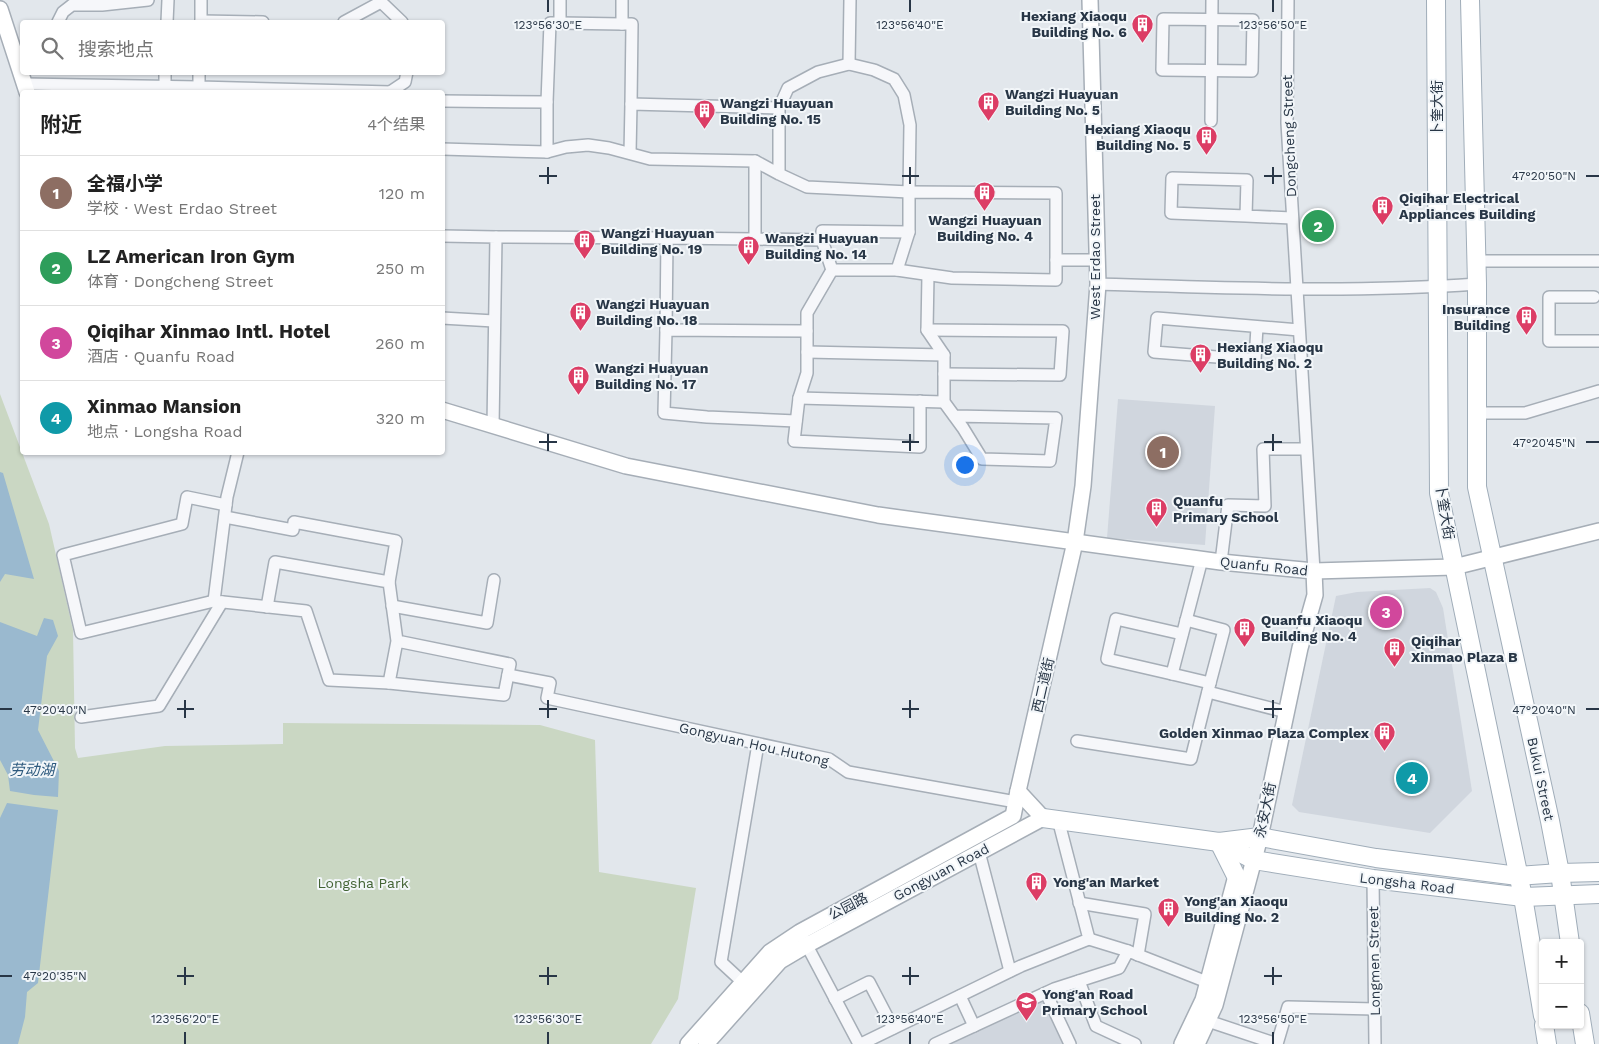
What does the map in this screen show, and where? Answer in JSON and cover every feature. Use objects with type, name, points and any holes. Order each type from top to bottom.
[{"type":"main road","name":"West Erdao Street","points":[[1075,542],[1083,486],[1098,284],[1090,0]]},
{"type":"main road","name":"卜奎大街","points":[[1436,0],[1439,493],[1518,876],[1524,897],[1539,991]]},
{"type":"main road","points":[[1470,0],[1477,284],[1477,487],[1493,557]]},
{"type":"main road","points":[[0,9],[20,72]]},
{"type":"main road","points":[[21,75],[25,88]]},
{"type":"main road","name":"Quanfu Road","points":[[445,411],[626,466],[878,515],[1221,562],[1314,571],[1454,567],[1599,531]]},
{"type":"main road","name":"西二道街","points":[[1017,797],[1075,542]]},
{"type":"main road","name":"Bukui Street","points":[[1493,557],[1550,821],[1569,939]]},
{"type":"main road","name":"永安大街","points":[[1197,1044],[1215,1005],[1260,836],[1300,648],[1315,595],[1314,571]]},
{"type":"main road","points":[[1017,797],[1050,819]]},
{"type":"main road","name":"公园路","points":[[803,938],[1013,816],[1017,797]]},
{"type":"main road","name":"Longsha Road","points":[[1050,819],[1219,842],[1260,836],[1376,858],[1518,876],[1599,872]]},
{"type":"main road","name":"Gongyuan Road","points":[[706,1044],[748,987],[780,961],[803,938],[978,852],[1050,819]]},
{"type":"main road","points":[[1182,1044],[1202,1000],[1236,876],[1219,842]]},
{"type":"main road","name":"Longsha Road","points":[[1219,842],[1254,860],[1374,879],[1524,897],[1599,894]]},
{"type":"main road","points":[[688,1044],[748,987]]},
{"type":"main road","points":[[1545,1029],[1547,1044]]},
{"type":"main road","points":[[1583,1029],[1585,1044]]},
{"type":"street","points":[[59,20],[63,12],[72,5],[102,5],[148,0]]},
{"type":"street","points":[[167,20],[168,0]]},
{"type":"street","points":[[201,20],[202,0]]},
{"type":"street","points":[[560,0],[560,23]]},
{"type":"street","points":[[622,0],[622,24]]},
{"type":"street","points":[[848,64],[850,0]]},
{"type":"street","points":[[1211,121],[1212,0]]},
{"type":"street","name":"Dongcheng Street","points":[[1288,0],[1286,123],[1314,571]]},
{"type":"street","points":[[347,20],[380,1],[400,20]]},
{"type":"street","points":[[1163,19],[1253,20],[1252,71],[1212,71],[1162,70],[1163,19]]},
{"type":"street","points":[[547,152],[550,23],[560,23],[632,24],[630,153]]},
{"type":"street","points":[[779,174],[780,108],[788,88],[818,72],[848,64],[874,70],[894,79],[904,95],[910,125],[909,232],[898,270]]},
{"type":"street","points":[[165,75],[165,86]]},
{"type":"street","points":[[199,75],[199,87]]},
{"type":"street","points":[[393,90],[405,82],[406,75]]},
{"type":"street","points":[[25,88],[165,86],[184,90],[199,87],[278,90]]},
{"type":"street","points":[[445,101],[547,102]]},
{"type":"street","points":[[631,104],[780,108]]},
{"type":"street","points":[[445,149],[547,152],[566,147],[588,145],[609,148],[650,159],[755,161],[807,187],[909,192],[1056,193],[1056,280],[952,278],[898,270],[832,270]]},
{"type":"street","points":[[755,161],[755,239]]},
{"type":"street","points":[[1246,216],[1247,180],[1172,178],[1170,213],[1292,218]]},
{"type":"street","points":[[909,232],[822,231],[822,240],[832,270],[807,313],[806,373],[798,398],[794,441],[920,447],[920,401]]},
{"type":"street","points":[[445,236],[822,240]]},
{"type":"street","points":[[493,426],[496,237]]},
{"type":"street","points":[[667,238],[664,413],[796,421]]},
{"type":"street","points":[[1056,260],[1096,260]]},
{"type":"street","points":[[1476,261],[1599,261]]},
{"type":"street","points":[[928,275],[927,330],[944,355],[944,402],[982,459],[1050,461],[1056,418],[954,416]]},
{"type":"street","points":[[1098,284],[1296,290],[1438,287],[1477,284]]},
{"type":"street","points":[[1594,297],[1548,297],[1549,341],[1599,341]]},
{"type":"street","points":[[445,318],[494,320]]},
{"type":"street","points":[[1258,327],[1255,360],[1154,352],[1157,318],[1299,330]]},
{"type":"street","points":[[666,330],[807,331]]},
{"type":"street","points":[[927,330],[1063,332],[1060,376],[944,374]]},
{"type":"street","points":[[807,352],[944,355]]},
{"type":"street","points":[[1477,412],[1525,413],[1599,391]]},
{"type":"street","points":[[798,398],[944,402]]},
{"type":"street","points":[[1221,562],[1228,505],[1265,506],[1263,449],[1306,449]]},
{"type":"street","points":[[80,717],[159,706],[218,602],[226,505],[237,455]]},
{"type":"street","points":[[226,505],[187,497],[182,524],[62,555],[80,633],[218,602],[306,611],[329,680],[389,683],[504,695],[510,664],[397,641]]},
{"type":"street","points":[[225,517],[293,530],[294,522],[396,541],[389,582],[397,641],[389,683]]},
{"type":"street","points":[[1172,674],[1202,559]]},
{"type":"street","points":[[267,607],[275,562],[389,582]]},
{"type":"street","points":[[392,606],[487,623],[494,580]]},
{"type":"street","points":[[1182,634],[1116,619],[1107,659],[1172,674],[1209,688],[1286,712]]},
{"type":"street","points":[[1077,741],[1191,759],[1224,630],[1186,620]]},
{"type":"street","name":"Gongyuan Hou Hutong","points":[[508,675],[550,684],[547,698],[829,759],[848,772],[1017,797]]},
{"type":"street","points":[[748,987],[721,962],[758,744]]},
{"type":"street","points":[[1050,819],[1079,903],[1088,939]]},
{"type":"street","points":[[978,852],[1010,971]]},
{"type":"street","name":"Longmen Street","points":[[1374,879],[1375,1044]]},
{"type":"street","points":[[935,1044],[1046,993],[1120,968],[1133,953],[1145,914],[1079,903]]},
{"type":"street","points":[[803,938],[860,1044],[1010,971],[1088,939],[1133,953],[1207,982]]},
{"type":"street","points":[[1078,981],[1096,1026],[1135,1044]]},
{"type":"street","points":[[835,999],[869,982],[893,1028]]},
{"type":"street","points":[[1046,993],[1070,1044]]},
{"type":"street","points":[[960,996],[974,1026]]},
{"type":"street","points":[[1208,1021],[1277,1044],[1288,1008],[1375,1009]]},
{"type":"shaded area","points":[[1118,399],[1215,406],[1205,545],[1107,538]]},
{"type":"shaded area","points":[[1430,588],[1436,592],[1443,608],[1472,791],[1430,833],[1299,812],[1292,805],[1336,596],[1357,592]]},
{"type":"shaded area","name":"Yong'an Road Primary School","points":[[1046,998],[1068,1044],[946,1044]]},
{"type":"green space","name":"Longsha Park","points":[[0,394],[20,447],[20,455],[23,455],[49,524],[73,630],[75,748],[78,758],[165,746],[283,744],[283,723],[540,725],[595,740],[599,872],[696,888],[678,999],[651,1044],[0,1044]]},
{"type":"water","points":[[0,472],[3,473],[34,579],[5,574],[0,582]]},
{"type":"water","name":"劳动湖","points":[[44,618],[53,620],[58,636],[47,656],[38,730],[59,771],[58,797],[10,791],[8,775],[0,760],[0,622],[37,636]]},
{"type":"water","name":"劳动湖","points":[[7,803],[58,810],[38,983],[27,992],[25,1017],[18,1044],[0,1044],[0,818]]},
{"type":"place","name":"Hexiang Xiaoqu Building No. 6","points":[[1143,43]]},
{"type":"place","name":"Wangzi Huayuan Building No. 5","points":[[989,121]]},
{"type":"place","name":"Wangzi Huayuan Building No. 15","points":[[704,130]]},
{"type":"place","name":"Hexiang Xiaoqu Building No. 5","points":[[1207,156]]},
{"type":"place","name":"Wangzi Huayuan Building No. 4","points":[[985,211]]},
{"type":"place","name":"Qiqihar Electrical Appliances Building","points":[[1383,225]]},
{"type":"place","name":"LZ American Iron Gym","points":[[1318,226]]},
{"type":"place","name":"Wangzi Huayuan Building No. 19","points":[[585,260]]},
{"type":"place","name":"Wangzi Huayuan Building No. 14","points":[[749,265]]},
{"type":"place","name":"Wangzi Huayuan Building No. 18","points":[[580,331]]},
{"type":"place","name":"Insurance Building","points":[[1526,336]]},
{"type":"place","name":"Hexiang Xiaoqu Building No. 2","points":[[1201,374]]},
{"type":"place","name":"Wangzi Huayuan Building No. 17","points":[[579,395]]},
{"type":"place","name":"全福小学","points":[[1163,452]]},
{"type":"place","name":"Quanfu Primary School","points":[[1157,528]]},
{"type":"place","name":"Qiqihar Xinmao Intl. Hotel","points":[[1386,612]]},
{"type":"place","name":"Quanfu Xiaoqu Building No. 4","points":[[1245,647]]},
{"type":"place","name":"Qiqihar Xinmao Plaza B","points":[[1395,668]]},
{"type":"place","name":"Golden Xinmao Plaza Complex","points":[[1385,752]]},
{"type":"place","name":"Xinmao Mansion","points":[[1412,778]]},
{"type":"place","name":"Yong'an Market","points":[[1037,901]]},
{"type":"place","name":"Yong'an Xiaoqu Building No. 2","points":[[1168,928]]},
{"type":"place","name":"Yong'an Road Primary School","points":[[1026,1021]]}]
